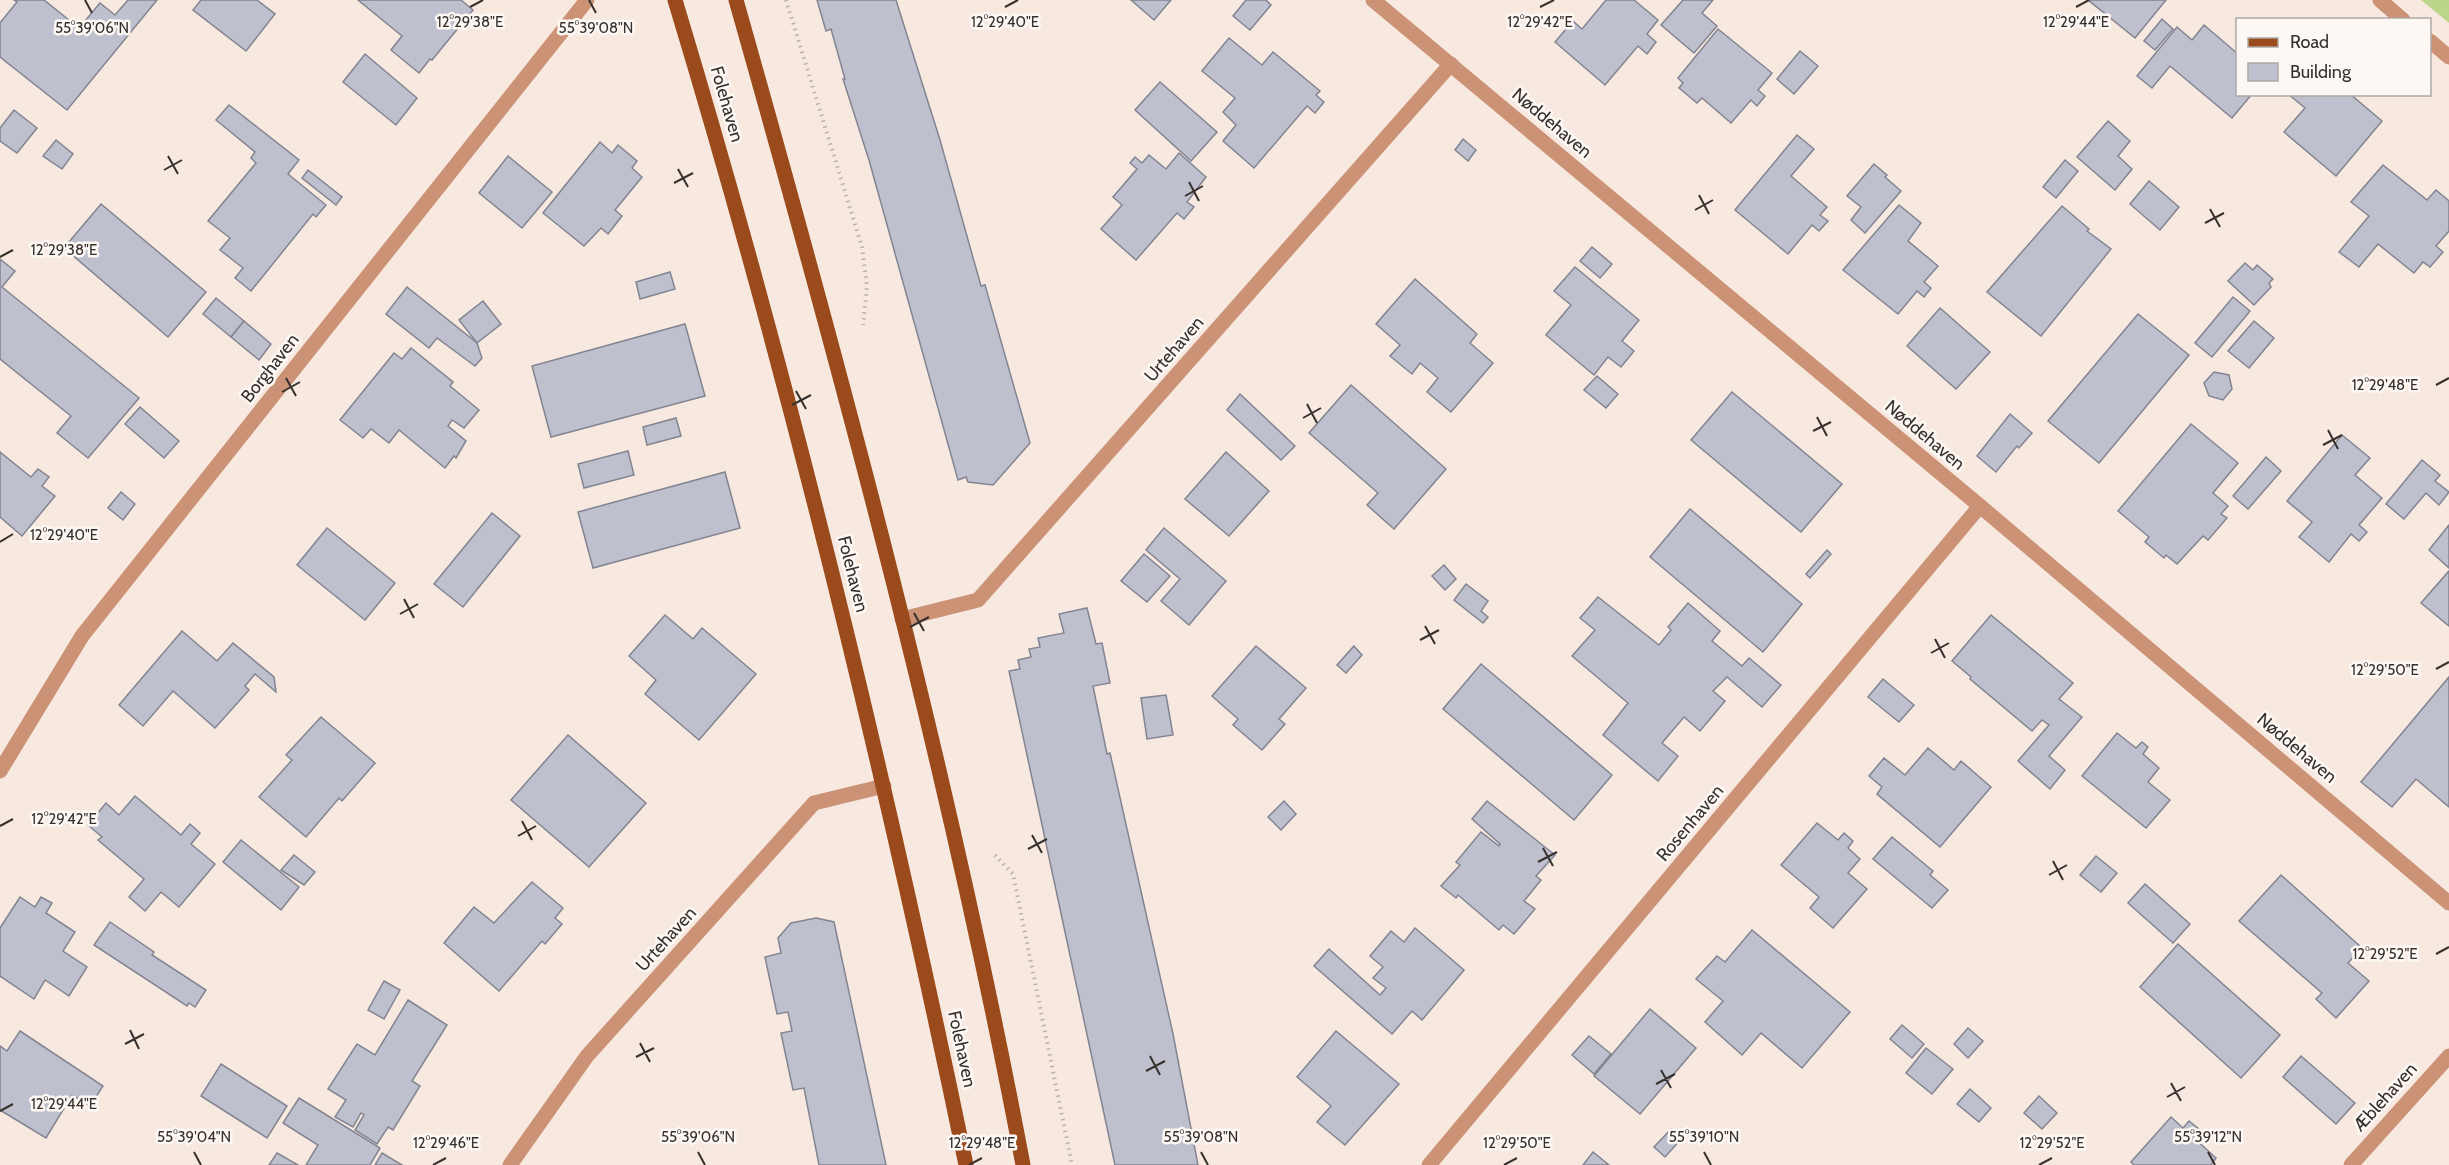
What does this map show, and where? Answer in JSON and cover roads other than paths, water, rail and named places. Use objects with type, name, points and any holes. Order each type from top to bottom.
[{"type":"main road","name":"Folehaven","points":[[675,0],[760,291],[836,583],[922,950],[966,1165]]},
{"type":"main road","name":"Folehaven","points":[[736,0],[846,397],[902,619],[976,938],[1023,1165]]},
{"type":"street","name":"Borghaven","points":[[0,771],[82,636],[587,0]]},
{"type":"street","name":"Nøddehaven","points":[[1373,0],[1980,506],[2449,903]]},
{"type":"street","points":[[2380,0],[2401,18]]},
{"type":"street","points":[[2431,42],[2449,57]]},
{"type":"street","name":"Urtehaven","points":[[902,619],[978,600],[1451,64]]},
{"type":"street","name":"Rosenhaven","points":[[1429,1165],[1980,506]]},
{"type":"street","name":"Urtehaven","points":[[510,1165],[586,1056],[814,803],[884,786]]},
{"type":"street","name":"Æblehaven","points":[[2351,1165],[2449,1056]]}]
